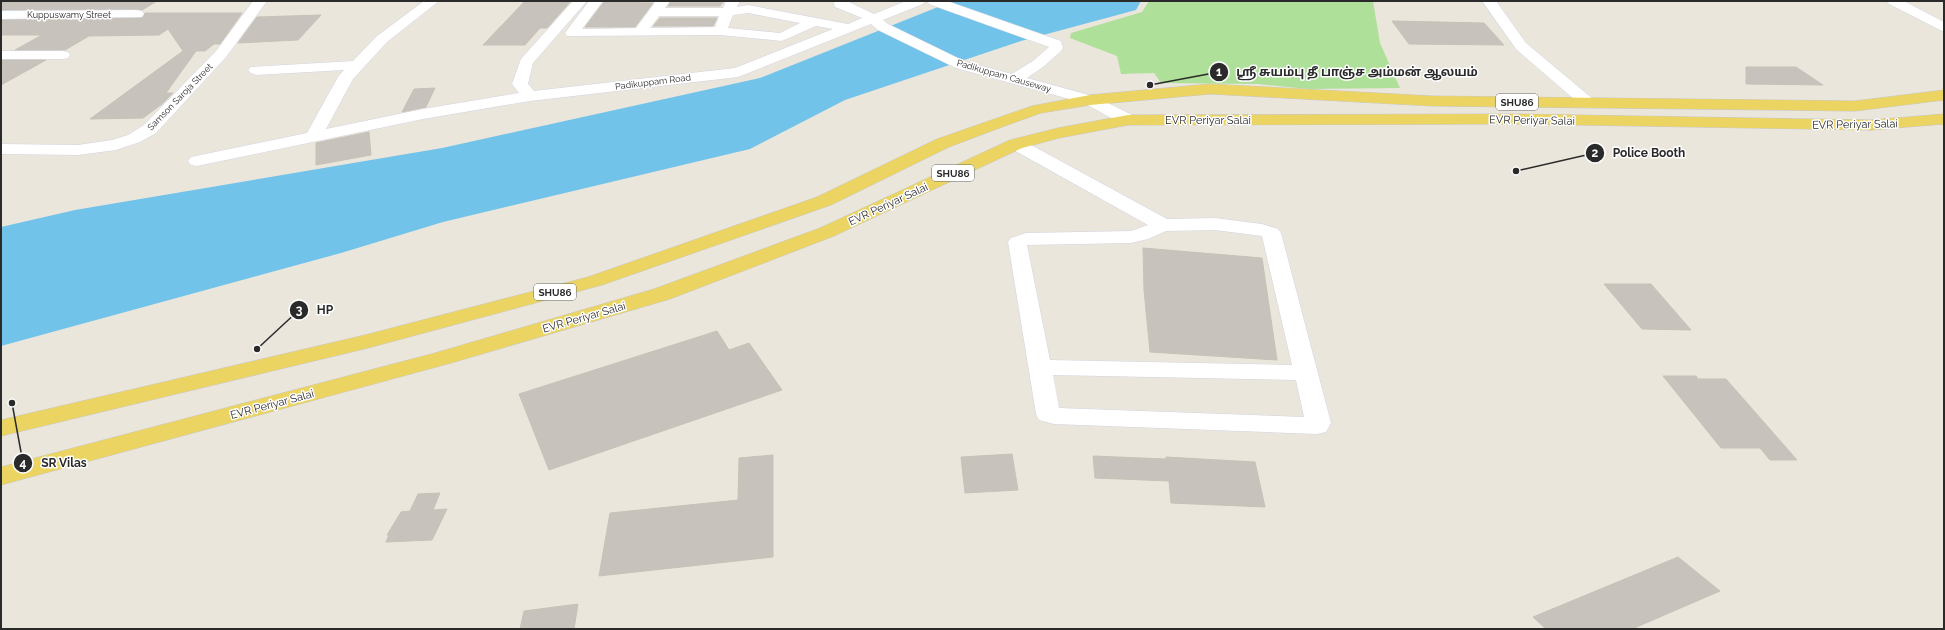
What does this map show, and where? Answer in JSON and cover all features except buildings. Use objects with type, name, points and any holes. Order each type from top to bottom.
[{"type":"main road","name":"EVR Periyar Salai","points":[[1,428],[368,341],[595,281],[824,201],[943,143],[996,123],[1038,109],[1090,100],[1210,89],[1432,101],[1854,106],[1944,95]]},
{"type":"main road","points":[[1262,93],[1265,119]]},
{"type":"main road","name":"EVR Periyar Salai","points":[[1,476],[442,358],[662,294],[827,232],[1016,144],[1058,132],[1128,120],[1517,119],[1871,125],[1944,119]]},
{"type":"street","name":"Samson Saroja Street","points":[[1,149],[84,149],[118,145],[139,137],[150,129],[221,54],[260,1]]},
{"type":"street","points":[[313,137],[346,77],[382,39],[432,1]]},
{"type":"street","points":[[530,96],[520,84],[526,62],[580,1]]},
{"type":"street","points":[[596,1],[572,33],[720,31],[782,37],[814,22]]},
{"type":"street","name":"Padikuppam Causeway","points":[[840,1],[840,4],[961,65],[1090,100],[1128,120]]},
{"type":"street","name":"Padikuppam Road","points":[[197,161],[424,114],[530,96],[738,72],[849,28],[877,23],[918,1]]},
{"type":"street","points":[[1489,1],[1521,46],[1588,103]]},
{"type":"street","points":[[1894,1],[1944,28]]},
{"type":"street","points":[[1908,1],[1944,17]]},
{"type":"street","points":[[937,2],[1052,42],[1057,46],[1038,64],[1013,80]]},
{"type":"street","points":[[640,32],[658,6],[731,6],[849,28]]},
{"type":"street","points":[[720,31],[731,6]]},
{"type":"street","name":"Kuppuswamy Street","points":[[1,15],[137,14]]},
{"type":"street","points":[[1,55],[63,55]]},
{"type":"street","points":[[256,70],[358,65]]},
{"type":"street","points":[[1016,144],[1163,225]]},
{"type":"street","points":[[1215,224],[1262,230],[1271,233],[1318,423],[1317,426],[1051,415],[1047,412],[1017,244],[1018,242],[1026,239],[1131,237],[1141,235],[1163,225],[1215,224]]},
{"type":"street","points":[[1039,367],[1306,373]]},
{"type":"green space","points":[[1149,1],[1373,1],[1380,43],[1400,88],[1308,89],[1258,84],[1161,83],[1154,73],[1121,74],[1117,56],[1070,38],[1071,33],[1142,12]]},
{"type":"water","points":[[953,1],[1141,1],[1136,10],[1021,41],[845,100],[750,149],[443,222],[341,253],[1,346],[1,227],[75,210],[442,148],[760,78]]},
{"type":"place","name":"ஶ்ரீ சுயம்பு தீ பாஞ்ச அம்மன் ஆலயம்","points":[[1150,85]]},
{"type":"place","name":"Police Booth","points":[[1516,171]]},
{"type":"place","name":"HP","points":[[257,349]]},
{"type":"place","name":"SR Vilas","points":[[12,403]]}]
